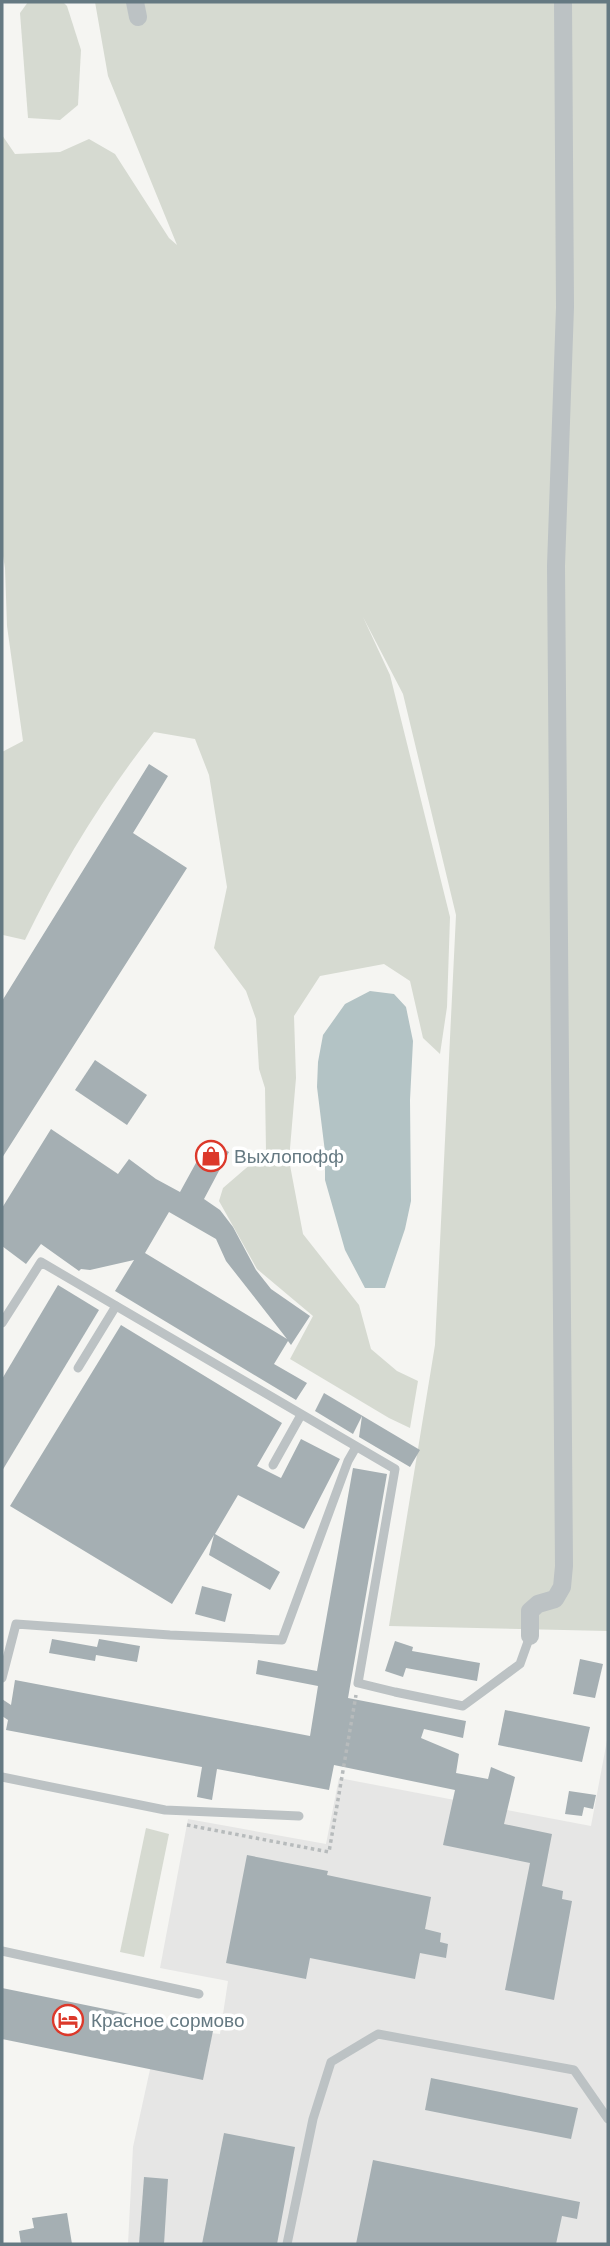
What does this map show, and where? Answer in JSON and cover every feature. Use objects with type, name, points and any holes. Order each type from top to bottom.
[{"type":"street","points":[[530,1636],[530,1611],[538,1604],[555,1599],[562,1587],[564,1566],[556,580],[565,307],[563,2]]},
{"type":"lane","points":[[2,1323],[41,1262],[395,1469],[358,1683],[463,1706],[520,1664],[530,1636]]},
{"type":"lane","points":[[78,1368],[116,1306]]},
{"type":"lane","points":[[273,1465],[301,1415]]},
{"type":"lane","points":[[2,1678],[16,1624],[282,1640],[348,1461],[356,1447]]},
{"type":"lane","points":[[2,1777],[164,1810],[299,1816]]},
{"type":"lane","points":[[2,1951],[199,1994]]},
{"type":"lane","points":[[287,2244],[313,2119],[331,2062],[378,2034],[574,2070],[608,2119]]},
{"type":"shaded area","points":[[28,2],[63,2],[67,6],[81,50],[78,105],[60,120],[28,118],[20,13]]},
{"type":"shaded area","points":[[95,2],[608,2],[608,1631],[389,1626],[435,1345],[456,915],[403,694],[363,617],[390,675],[450,917],[447,1007],[440,1054],[423,1038],[410,981],[384,964],[320,976],[294,1016],[296,1078],[289,1160],[303,1234],[359,1305],[371,1349],[397,1371],[418,1381],[410,1428],[290,1359],[313,1316],[257,1269],[219,1201],[223,1188],[266,1151],[265,1088],[259,1069],[256,1019],[246,991],[214,948],[227,887],[209,775],[195,739],[154,732],[84,833],[25,940],[3,935],[2,752],[23,741],[7,626],[2,550],[2,135],[15,154],[60,152],[89,139],[115,154],[169,238],[177,245],[108,76]]},
{"type":"shaded area","points":[[370,991],[394,994],[406,1007],[413,1041],[410,1100],[411,1201],[405,1229],[385,1288],[365,1288],[345,1250],[325,1180],[325,1152],[317,1087],[323,1035],[345,1004]]},
{"type":"shaded area","points":[[608,1735],[608,2244],[128,2244],[133,2147],[151,2065],[210,2033],[220,2034],[228,1981],[160,1968],[188,1819],[326,1844],[339,1778],[591,1826]]},
{"type":"shaded area","points":[[146,1828],[169,1834],[144,1957],[120,1952]]},
{"type":"building","points":[[149,764],[168,776],[133,833],[187,868],[2,1158],[2,1001]]},
{"type":"building","points":[[95,1060],[147,1095],[127,1125],[75,1090]]},
{"type":"building","points":[[51,1129],[118,1174],[129,1159],[156,1179],[180,1192],[208,1141],[229,1152],[204,1199],[220,1210],[233,1227],[256,1270],[271,1289],[310,1316],[291,1345],[288,1341],[274,1364],[307,1383],[296,1400],[115,1291],[134,1260],[79,1271],[41,1244],[26,1264],[2,1246],[2,1208]],"holes":[[[169,1212],[216,1239],[226,1261],[287,1339],[145,1253]]]},
{"type":"building","points":[[58,1285],[99,1310],[2,1471],[2,1379]]},
{"type":"building","points":[[121,1325],[282,1423],[257,1466],[281,1478],[301,1439],[340,1459],[304,1529],[238,1495],[215,1534],[280,1572],[270,1590],[209,1555],[214,1535],[172,1604],[10,1506]]},
{"type":"building","points":[[324,1393],[420,1450],[410,1467],[359,1437],[362,1416],[353,1434],[315,1411]]},
{"type":"building","points":[[353,1468],[387,1474],[348,1698],[466,1721],[463,1738],[424,1729],[421,1738],[459,1754],[456,1773],[488,1779],[491,1767],[515,1777],[504,1824],[552,1834],[542,1886],[563,1891],[562,1899],[572,1901],[554,2000],[505,1990],[530,1863],[443,1845],[455,1790],[334,1765],[329,1790],[217,1769],[212,1800],[197,1797],[202,1767],[6,1730],[8,1720],[2,1716],[2,1699],[11,1705],[15,1680],[310,1736],[318,1686],[256,1674],[258,1660],[317,1671]]},
{"type":"building","points":[[202,1586],[232,1594],[225,1622],[195,1614]]},
{"type":"building","points":[[52,1639],[97,1647],[99,1639],[140,1646],[137,1662],[96,1655],[95,1661],[49,1653]]},
{"type":"building","points":[[395,1641],[413,1647],[412,1651],[480,1663],[477,1681],[406,1668],[403,1677],[385,1671]]},
{"type":"building","points":[[580,1659],[603,1664],[595,1698],[573,1694]]},
{"type":"building","points":[[505,1710],[590,1727],[582,1762],[498,1745]]},
{"type":"building","points":[[569,1791],[596,1795],[593,1809],[584,1807],[582,1816],[565,1814]]},
{"type":"building","points":[[247,1855],[328,1871],[327,1875],[431,1897],[425,1929],[441,1933],[440,1942],[448,1944],[446,1958],[420,1953],[415,1979],[310,1958],[306,1979],[226,1963]]},
{"type":"building","points":[[2,1988],[213,2031],[203,2080],[2,2039]]},
{"type":"building","points":[[431,2078],[578,2108],[571,2139],[425,2110]]},
{"type":"building","points":[[224,2133],[295,2147],[277,2244],[202,2244]]},
{"type":"building","points":[[373,2160],[580,2202],[577,2219],[562,2216],[556,2244],[356,2244]]},
{"type":"building","points":[[144,2177],[168,2179],[164,2244],[139,2244]]},
{"type":"building","points":[[67,2213],[72,2244],[21,2244],[19,2231],[34,2228],[32,2218]]},
{"type":"place","name":"Выхлопофф","points":[[211,1156]]},
{"type":"place","name":"Красное сормово","points":[[68,2020]]}]
